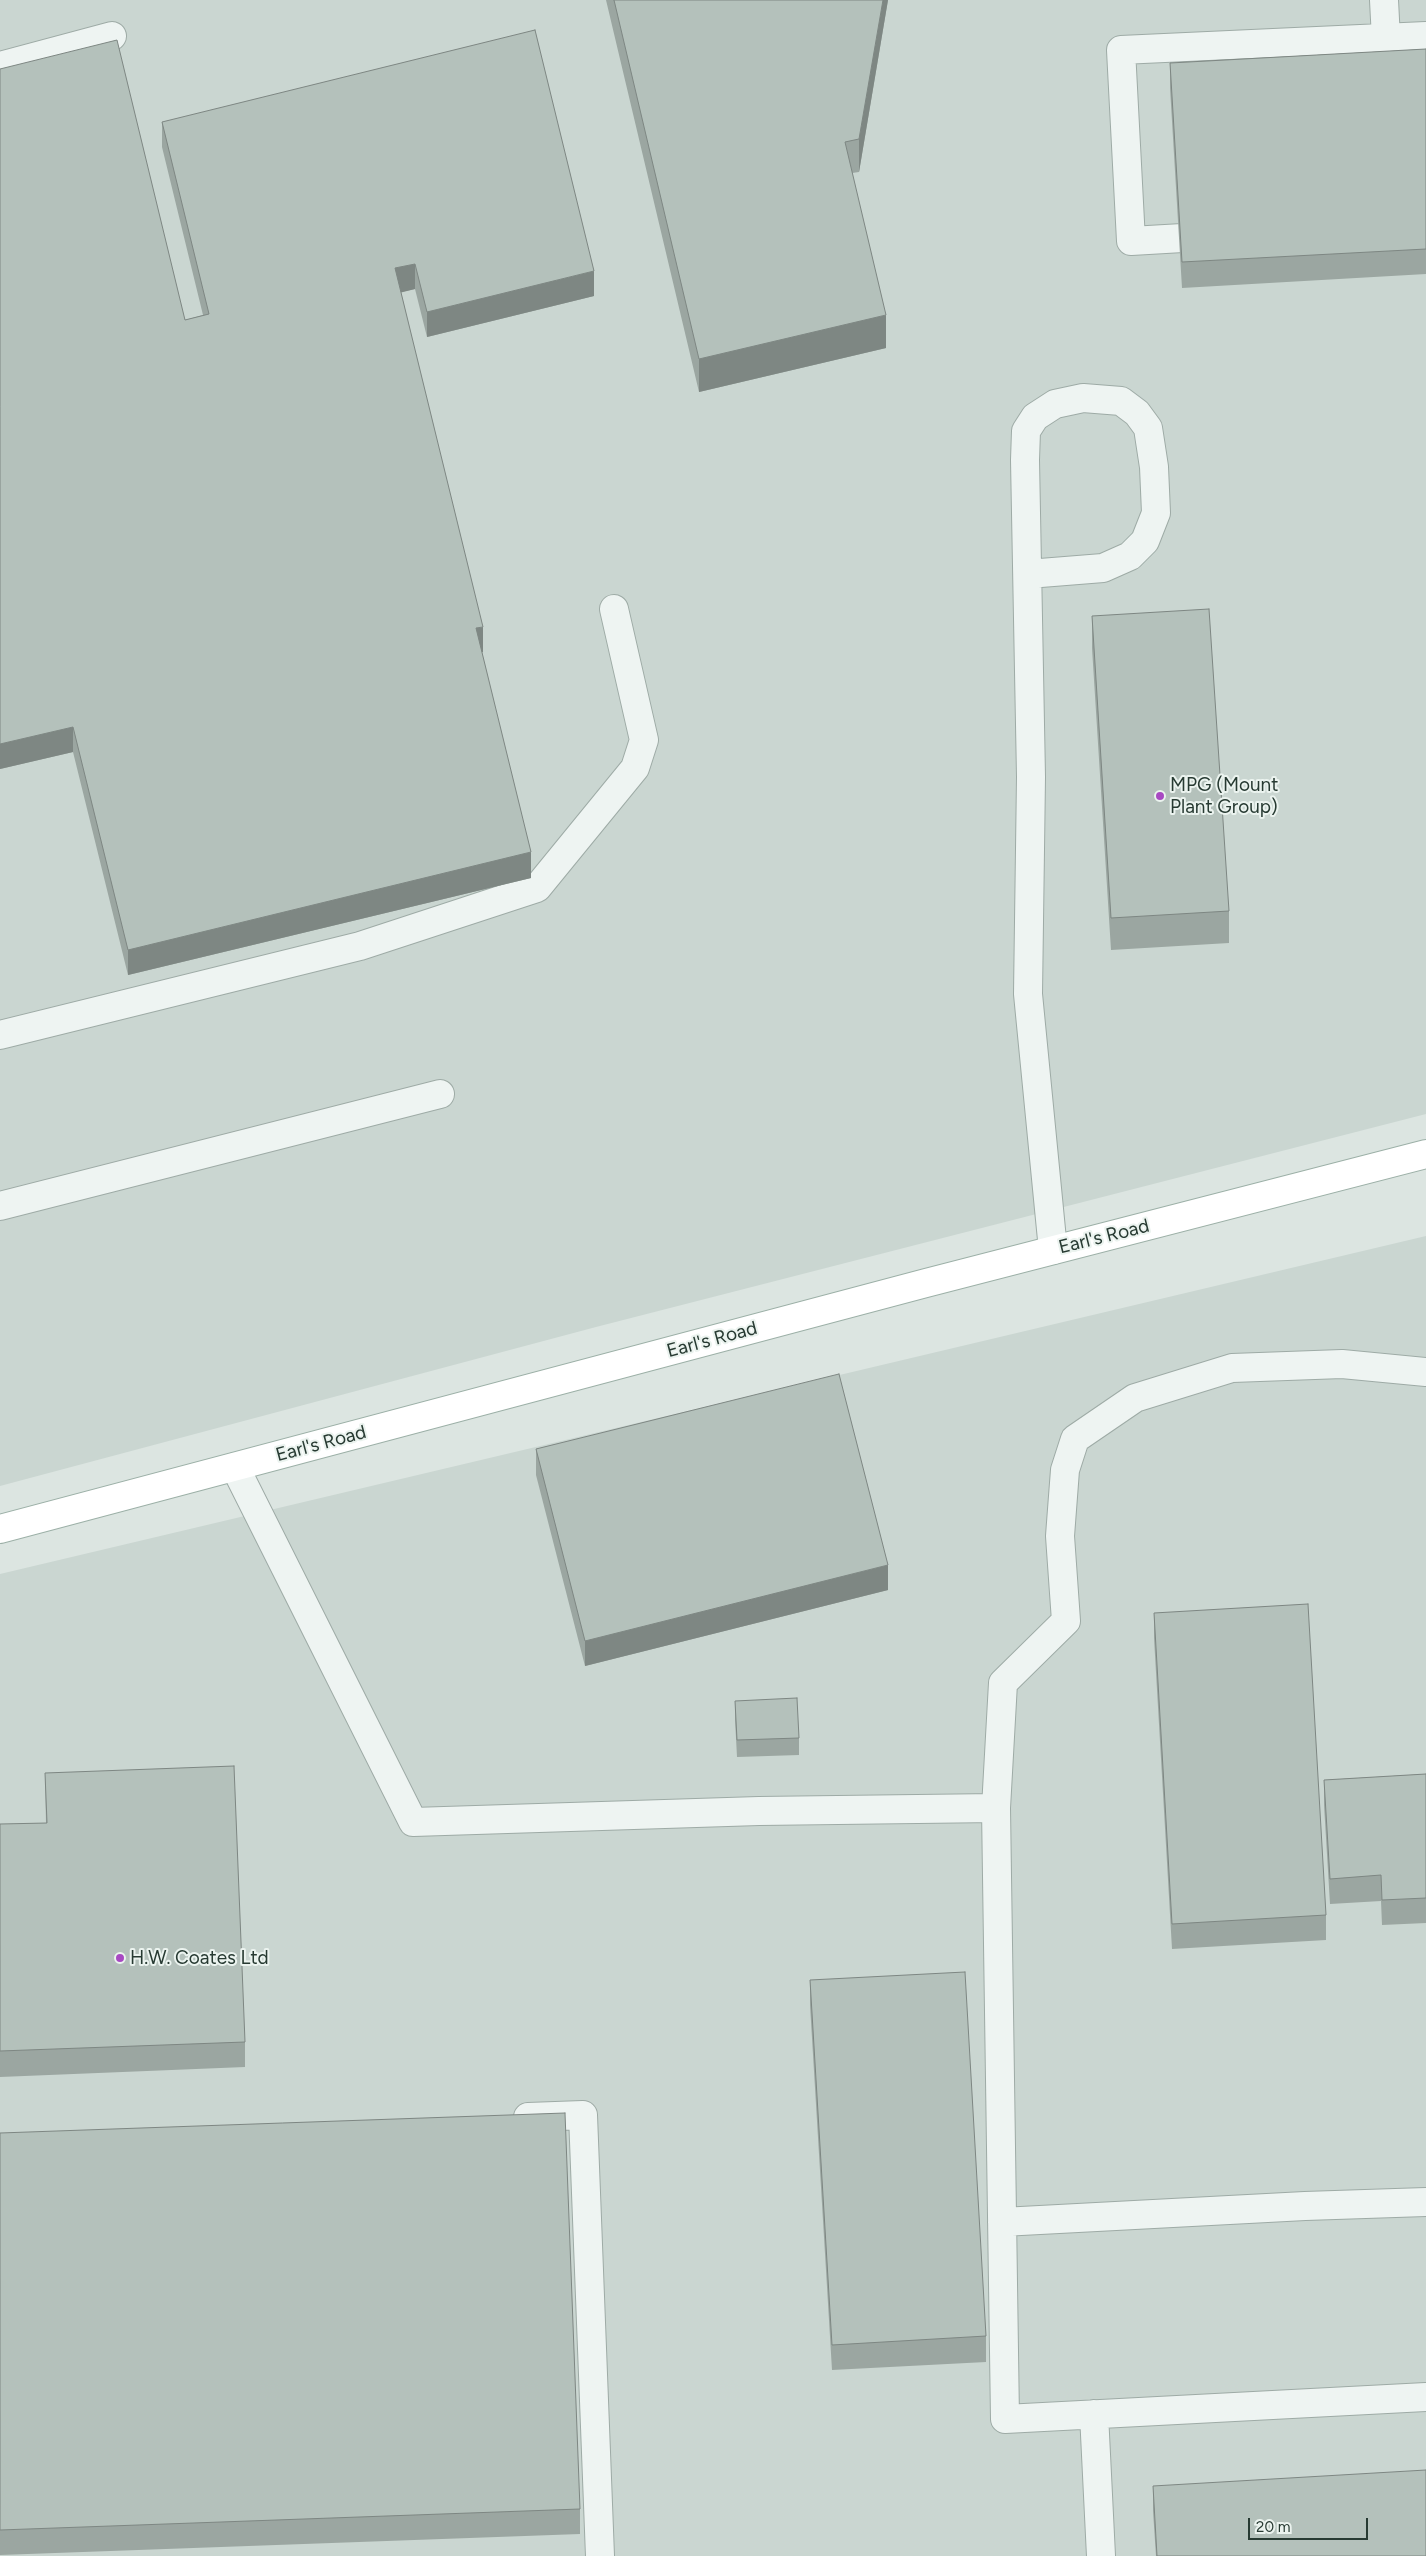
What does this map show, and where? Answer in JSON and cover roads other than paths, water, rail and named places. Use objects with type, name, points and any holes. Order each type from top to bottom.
[{"type":"main road","name":"Earl's Road","points":[[0,1529],[1053,1250],[1426,1154]]},
{"type":"lane","points":[[1384,0],[1386,39]]},
{"type":"lane","points":[[0,66],[112,36]]},
{"type":"lane","points":[[1239,235],[1131,241],[1122,50],[1426,36]]},
{"type":"lane","points":[[1028,574],[1104,568],[1130,556],[1145,541],[1156,513],[1154,467],[1148,428],[1137,412],[1121,401],[1083,398],[1055,404],[1035,417],[1026,431],[1025,460],[1031,777],[1028,994],[1053,1250]]},
{"type":"lane","points":[[0,1035],[360,946],[537,888],[635,768],[644,740],[614,609]]},
{"type":"lane","points":[[0,1206],[440,1094]]},
{"type":"lane","points":[[1426,1372],[1342,1364],[1232,1368],[1135,1398],[1075,1439],[1065,1470],[1060,1536],[1066,1621],[1003,1683],[996,1808],[1005,2419],[1426,2397]]},
{"type":"lane","points":[[235,1467],[413,1822],[760,1811],[996,1808]]},
{"type":"lane","points":[[504,2118],[583,2115],[600,2556]]},
{"type":"lane","points":[[1002,2222],[1306,2206],[1426,2202]]},
{"type":"lane","points":[[1094,2414],[1100,2556]]},
{"type":"place","name":"MPG (Mount Plant Group)","points":[[1160,796]]},
{"type":"place","name":"H.W. Coates Ltd","points":[[120,1958]]}]
